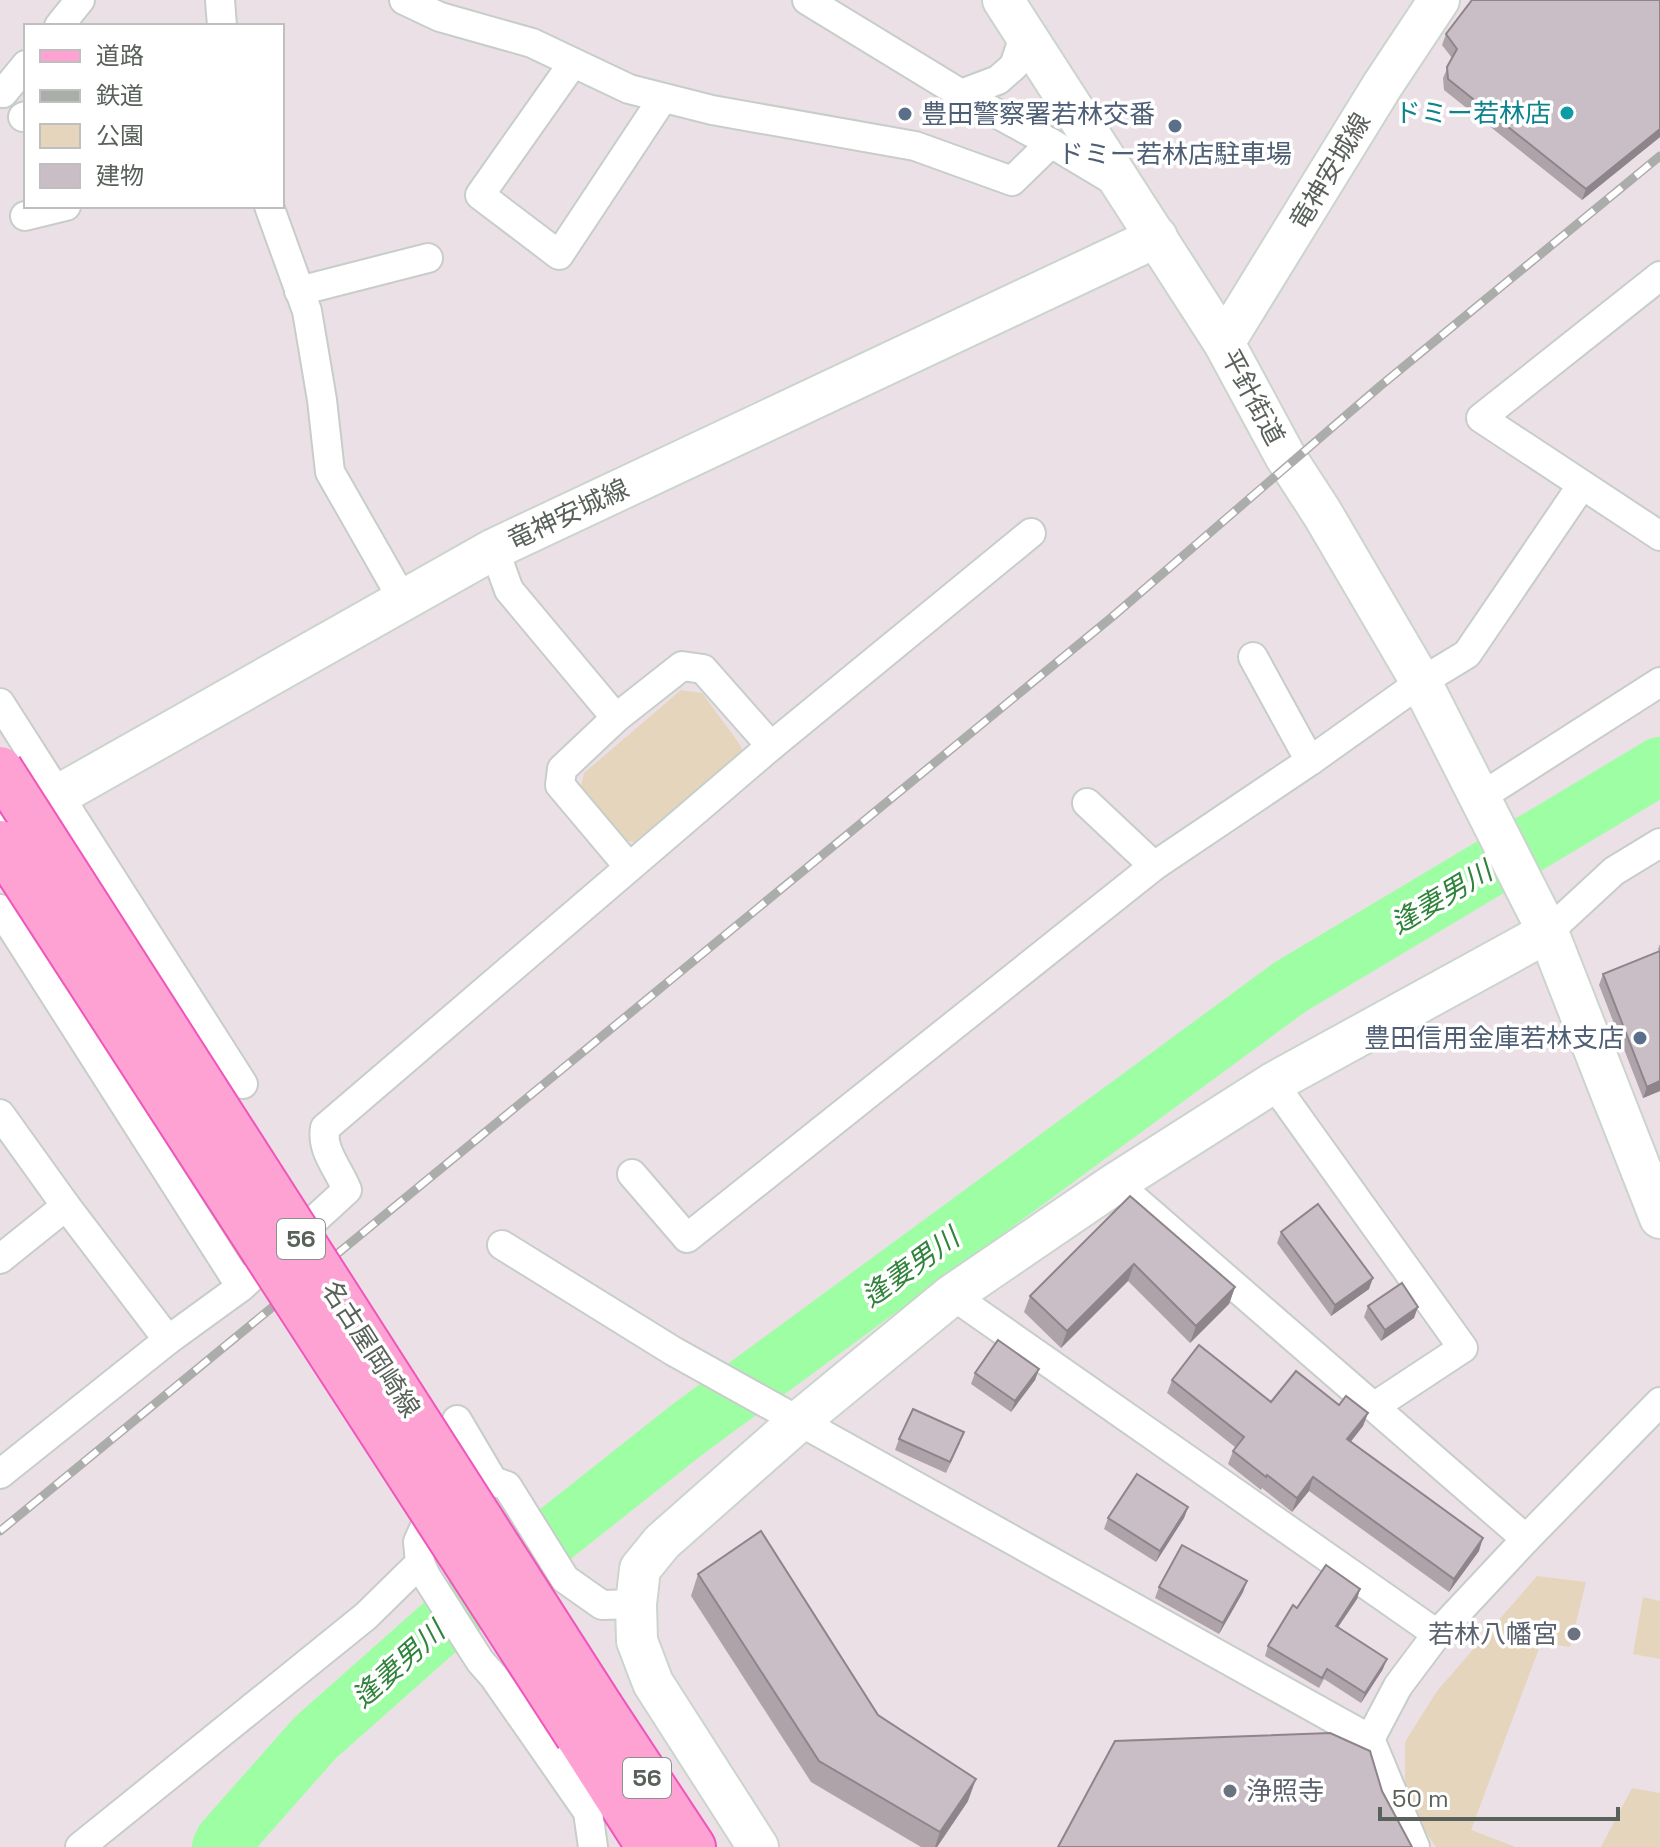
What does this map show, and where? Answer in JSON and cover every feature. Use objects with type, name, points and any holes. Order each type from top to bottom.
[{"type":"main road","name":"名古屋岡崎線","points":[[0,769],[590,1722],[649,1847]]},
{"type":"main road","name":"名古屋岡崎線","points":[[0,843],[590,1722],[693,1847]]},
{"type":"street","points":[[61,24],[80,0]]},
{"type":"street","points":[[220,0],[222,24]]},
{"type":"street","points":[[404,0],[440,17],[532,43],[629,89],[712,110],[915,146],[1012,181],[1051,143]]},
{"type":"street","points":[[807,0],[961,94],[1124,187]]},
{"type":"street","name":"平針街道","points":[[1003,0],[1224,343],[1285,456],[1421,682],[1543,922],[1660,1218]]},
{"type":"street","name":"竜神安城線","points":[[1224,343],[1376,95],[1439,0]]},
{"type":"street","points":[[961,94],[998,80],[1014,66],[1025,34]]},
{"type":"street","points":[[573,63],[480,195],[559,255],[663,98]]},
{"type":"street","points":[[3,93],[24,67]]},
{"type":"street","points":[[25,216],[58,208]]},
{"type":"street","points":[[270,208],[307,311],[330,472],[403,600]]},
{"type":"street","name":"竜神安城線","points":[[0,830],[494,549],[1157,237]]},
{"type":"street","points":[[299,291],[428,258]]},
{"type":"street","points":[[1660,276],[1481,418],[1660,536]]},
{"type":"street","points":[[632,1174],[687,1238],[1154,866],[1421,682],[1467,654],[1582,485]]},
{"type":"street","points":[[0,1474],[168,1340],[241,1287],[347,1190],[325,1147],[325,1128],[771,746],[1031,533]]},
{"type":"street","points":[[494,549],[509,590],[616,718]]},
{"type":"street","points":[[1253,657],[1310,761]]},
{"type":"street","points":[[629,867],[560,785],[562,769],[616,718],[682,666],[703,669],[771,746]]},
{"type":"street","points":[[1482,801],[1660,682]]},
{"type":"street","points":[[0,703],[243,1084]]},
{"type":"street","points":[[1087,803],[1154,866]]},
{"type":"street","points":[[758,1847],[653,1683],[637,1641],[636,1604],[640,1569],[662,1542],[799,1421],[952,1295],[1116,1183],[1273,1083],[1543,922],[1614,871],[1660,843]]},
{"type":"street","points":[[0,909],[241,1287]]},
{"type":"street","points":[[1273,1083],[1463,1348],[1375,1406]]},
{"type":"street","points":[[0,1114],[168,1340]]},
{"type":"street","points":[[1116,1183],[1526,1539]]},
{"type":"street","points":[[0,1259],[66,1206]]},
{"type":"street","points":[[502,1245],[673,1351],[1370,1739],[1415,1847]]},
{"type":"street","points":[[952,1295],[1437,1634]]},
{"type":"street","points":[[1370,1739],[1398,1686],[1437,1634],[1660,1402]]},
{"type":"street","points":[[457,1420],[565,1579],[602,1605],[636,1604]]},
{"type":"street","points":[[500,1483],[480,1481],[426,1524],[418,1542],[423,1570],[480,1661],[588,1812],[593,1847]]},
{"type":"street","points":[[80,1847],[423,1570]]},
{"type":"green space","points":[[681,690],[702,693],[741,746],[742,755],[634,842],[622,840],[580,789],[584,773]]},
{"type":"green space","points":[[1537,1576],[1586,1582],[1570,1647],[1541,1643],[1471,1830],[1516,1847],[1436,1847],[1405,1803],[1405,1742],[1437,1691]]},
{"type":"green space","points":[[1643,1597],[1660,1601],[1660,1659],[1633,1654]]},
{"type":"green space","points":[[1632,1788],[1660,1793],[1660,1847],[1601,1847]]},
{"type":"building","name":"ドミー若林店","points":[[1472,0],[1660,0],[1660,129],[1586,189],[1448,79],[1447,67],[1457,49],[1446,34]]},
{"type":"building","name":"豊田信用金庫若林支店","points":[[1660,951],[1660,1081],[1647,1087],[1603,974]]},
{"type":"building","points":[[1130,1196],[1235,1287],[1196,1326],[1134,1264],[1067,1331],[1030,1296]]},
{"type":"building","points":[[1318,1204],[1373,1278],[1335,1305],[1281,1232]]},
{"type":"building","points":[[1402,1283],[1418,1307],[1385,1330],[1368,1306]]},
{"type":"building","points":[[998,1340],[1039,1369],[1015,1401],[975,1373]]},
{"type":"building","points":[[1199,1345],[1271,1402],[1296,1371],[1339,1405],[1346,1396],[1368,1413],[1347,1439],[1483,1538],[1454,1579],[1313,1477],[1297,1498],[1233,1451],[1244,1437],[1172,1380]]},
{"type":"building","points":[[913,1409],[964,1432],[950,1462],[899,1439]]},
{"type":"building","points":[[1137,1474],[1188,1507],[1160,1551],[1108,1518]]},
{"type":"building","points":[[761,1531],[878,1715],[976,1779],[940,1832],[819,1761],[698,1574]]},
{"type":"building","points":[[1182,1545],[1247,1581],[1223,1623],[1159,1587]]},
{"type":"building","points":[[1326,1565],[1360,1589],[1336,1626],[1387,1659],[1365,1693],[1327,1669],[1322,1678],[1268,1646],[1293,1605],[1297,1608]]},
{"type":"building","name":"浄照寺","points":[[1330,1733],[1370,1751],[1382,1791],[1412,1847],[1058,1847],[1115,1741]]},
{"type":"waterway","name":"逢妻男川","points":[[221,1847],[315,1738],[457,1612],[688,1429],[1290,987],[1660,766]]},
{"type":"railway","points":[[0,1531],[1112,617],[1379,387],[1660,156]]},
{"type":"place","name":"ドミー若林店","points":[[1567,113]]},
{"type":"place","name":"豊田警察署若林交番","points":[[905,114]]},
{"type":"place","name":"ドミー若林店駐車場","points":[[1175,126]]},
{"type":"place","name":"豊田信用金庫若林支店","points":[[1640,1038]]},
{"type":"place","name":"若林八幡宮","points":[[1574,1634]]},
{"type":"place","name":"浄照寺","points":[[1230,1791]]}]
